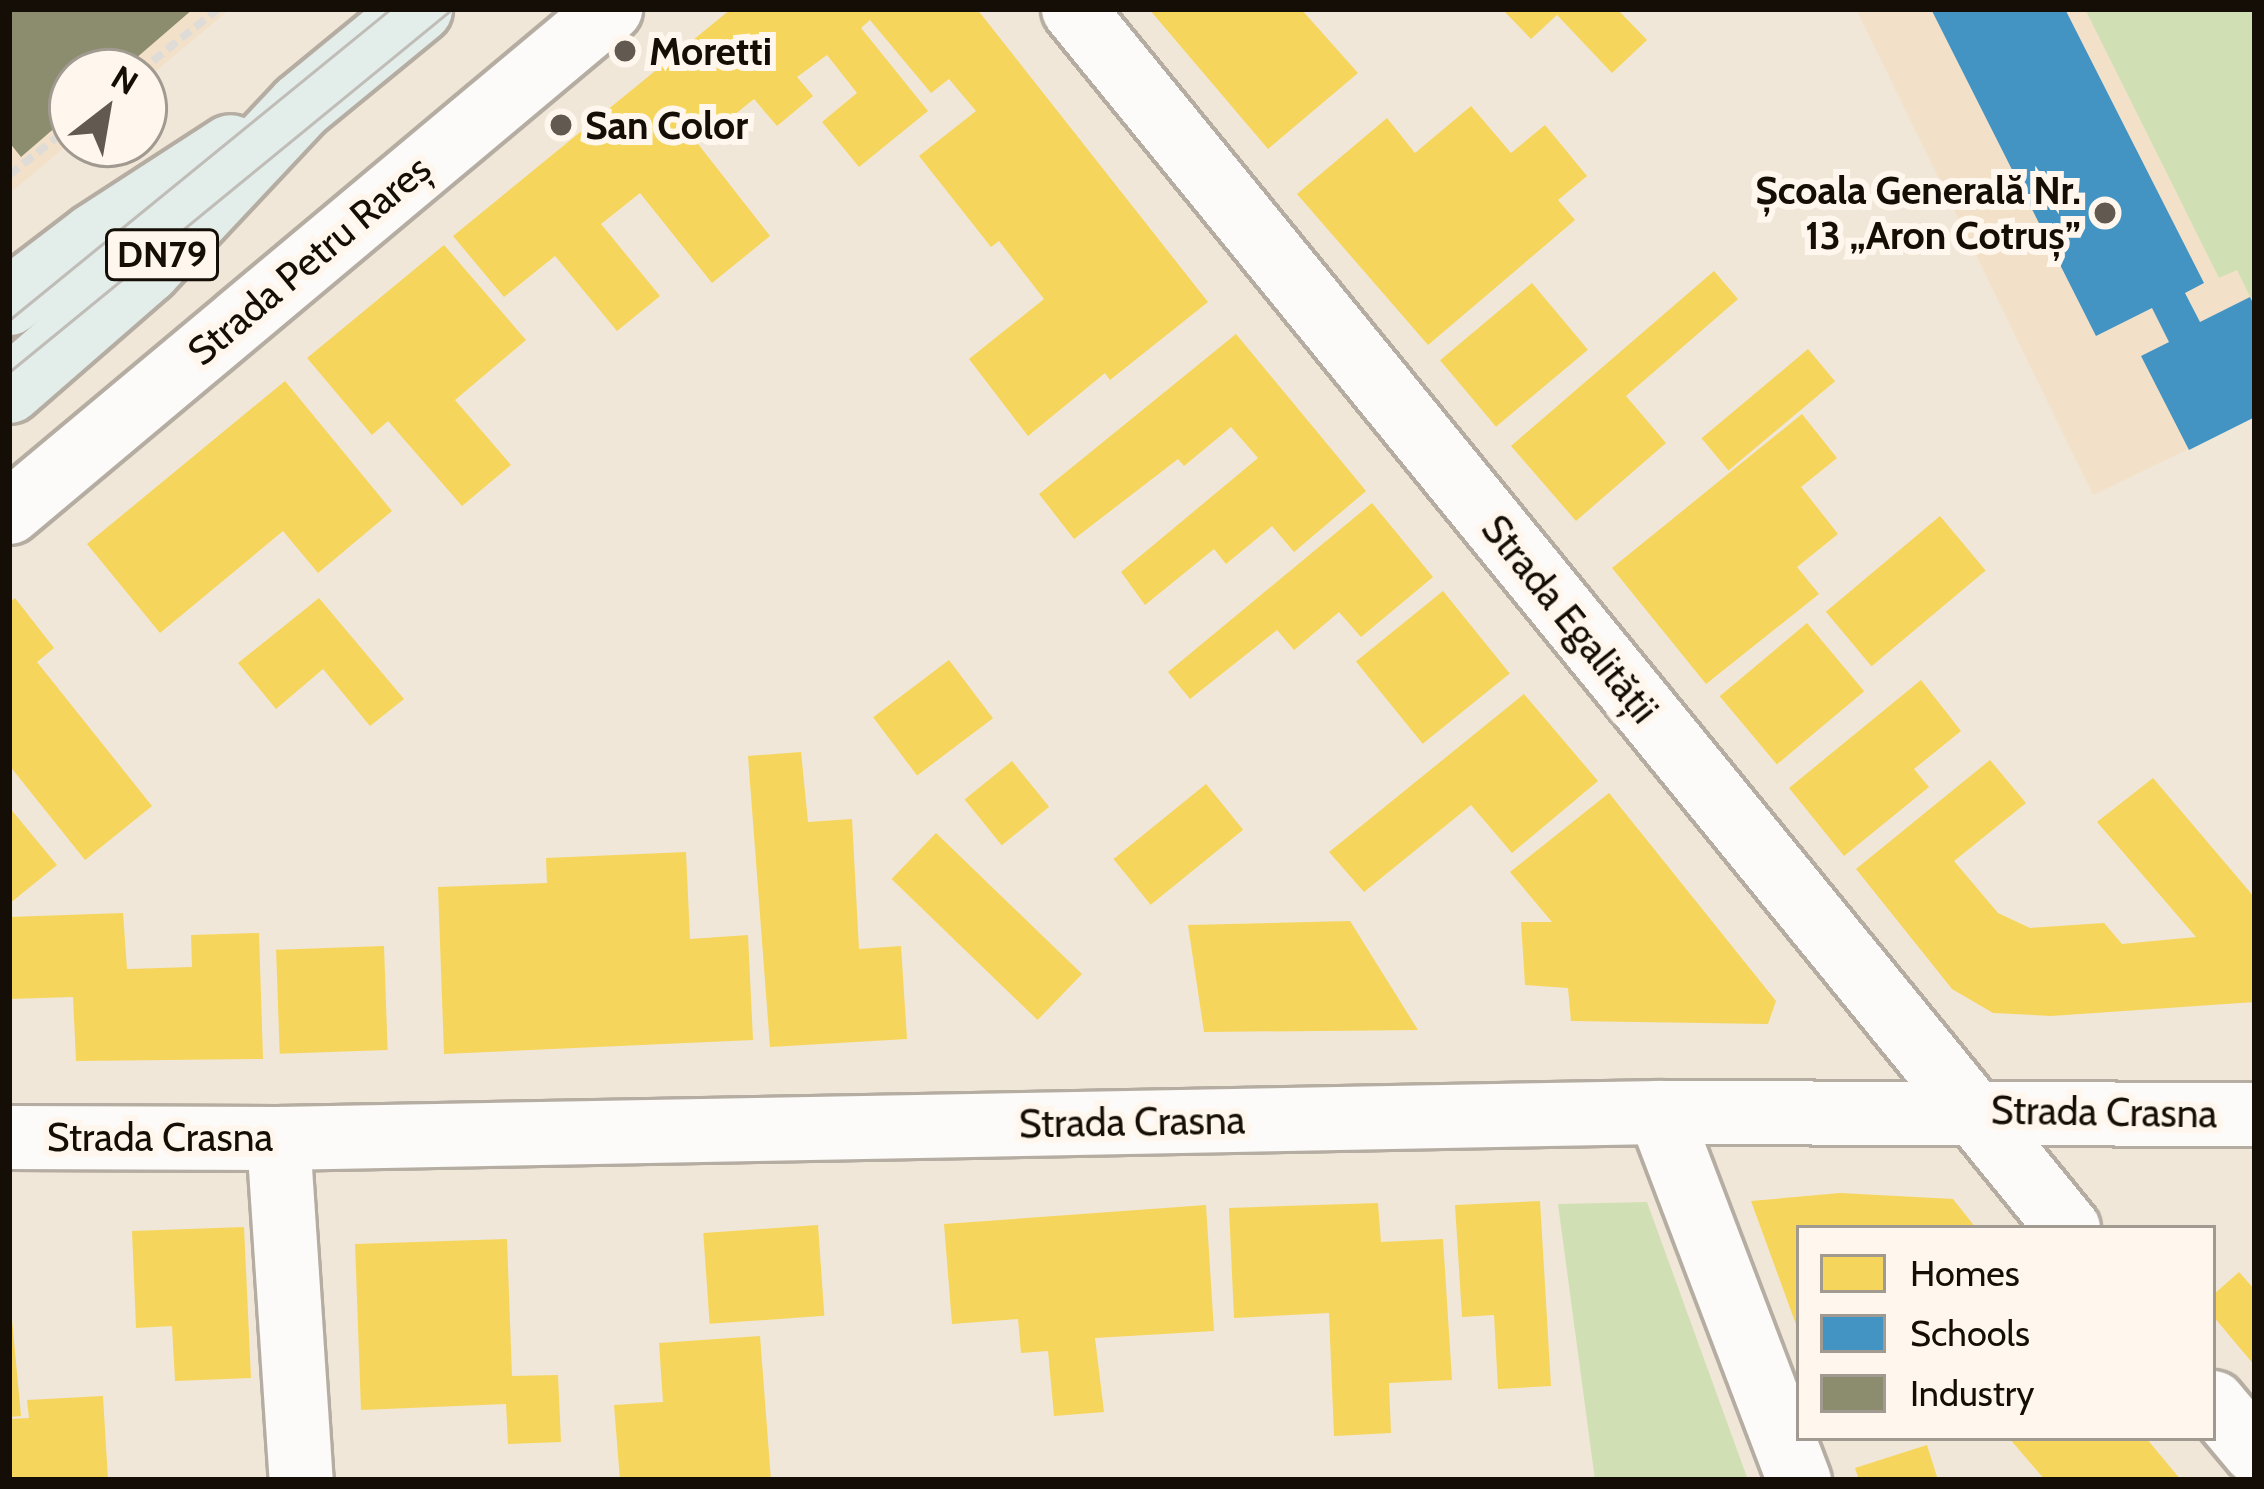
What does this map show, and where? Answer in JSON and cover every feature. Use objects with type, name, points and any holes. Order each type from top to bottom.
[{"type":"main road","name":"DN79","points":[[9,302],[111,226],[301,106],[419,9]]},
{"type":"main road","name":"DN79","points":[[9,389],[147,270],[301,106]]},
{"type":"street","name":"Strada Petru Rareș","points":[[9,512],[610,9]]},
{"type":"street","name":"Strada Egalității","points":[[1073,9],[2066,1225]]},
{"type":"street","name":"Strada Crasna","points":[[9,1137],[278,1138],[1659,1112],[2255,1114]]},
{"type":"street","points":[[1659,1112],[1799,1480]]},
{"type":"street","points":[[278,1138],[301,1480]]},
{"type":"street","points":[[2216,1406],[2255,1452]]},
{"type":"path","points":[[168,49],[218,9]]},
{"type":"path","points":[[9,175],[48,144]]},
{"type":"shaded area","points":[[9,9],[230,9],[168,61],[168,48],[48,48],[48,161],[9,194]]},
{"type":"shaded area","name":"Școala Generală Nr. 13 „Aron Cotruș”","points":[[1856,9],[2255,9],[2255,417],[2093,495]]},
{"type":"green space","points":[[2085,9],[2255,9],[2255,307],[2237,270],[2219,278]]},
{"type":"green space","points":[[1647,1202],[1748,1480],[1595,1480],[1558,1204]]},
{"type":"building: Homes","points":[[731,9],[977,9],[1208,302],[1110,380],[1105,373],[1028,436],[969,359],[1044,299],[999,241],[991,247],[919,156],[976,111],[949,79],[931,93],[870,20],[861,28],[928,111],[859,167],[822,122],[857,93],[827,55],[797,77],[813,96],[777,126],[754,99],[698,144],[770,236],[712,283],[640,193],[601,224],[660,296],[617,331],[555,256],[504,297],[453,236]]},
{"type":"building: Homes","points":[[1149,9],[1301,9],[1358,73],[1268,149]]},
{"type":"building: Homes","points":[[1502,9],[1617,9],[1647,40],[1612,73],[1557,15],[1531,39]]},
{"type":"building: Homes","points":[[1471,106],[1511,153],[1545,125],[1587,176],[1558,200],[1575,220],[1428,345],[1297,194],[1387,118],[1415,153]]},
{"type":"building: Homes","points":[[444,245],[526,340],[455,400],[511,465],[462,506],[388,421],[372,435],[307,358]]},
{"type":"building: Homes","points":[[1714,271],[1738,299],[1626,396],[1666,443],[1576,521],[1511,446]]},
{"type":"building: Homes","points":[[1532,283],[1588,350],[1496,427],[1440,360]]},
{"type":"building: Homes","points":[[1236,334],[1366,491],[1294,552],[1272,526],[1226,564],[1214,549],[1145,605],[1121,572],[1258,458],[1231,427],[1184,466],[1178,459],[1074,539],[1039,494]]},
{"type":"building: Homes","points":[[1808,349],[1835,381],[1729,471],[1702,438]]},
{"type":"building: Homes","points":[[285,381],[392,511],[318,573],[283,531],[160,633],[87,544]]},
{"type":"building: Homes","points":[[1802,414],[1837,458],[1801,487],[1838,534],[1797,567],[1819,594],[1706,684],[1612,568]]},
{"type":"building: Homes","points":[[1372,503],[1433,577],[1361,637],[1339,612],[1294,650],[1277,630],[1190,699],[1168,672]]},
{"type":"building: Homes","points":[[1940,516],[1986,570],[1871,666],[1826,612]]},
{"type":"building: Homes","points":[[1443,591],[1510,673],[1423,744],[1356,661]]},
{"type":"building: Homes","points":[[15,598],[54,648],[37,662],[152,806],[85,860],[9,765],[9,603]]},
{"type":"building: Homes","points":[[319,598],[404,699],[370,726],[323,669],[276,709],[238,663]]},
{"type":"building: Homes","points":[[1807,623],[1864,691],[1777,764],[1720,696]]},
{"type":"building: Homes","points":[[949,660],[993,718],[917,775],[873,717]]},
{"type":"building: Homes","points":[[1921,680],[1961,731],[1914,769],[1929,787],[1844,856],[1789,788]]},
{"type":"building: Homes","points":[[1524,694],[1598,781],[1512,853],[1471,805],[1364,892],[1329,852]]},
{"type":"building: Homes","points":[[801,752],[808,822],[852,819],[859,949],[901,946],[907,1039],[770,1047],[748,756]]},
{"type":"building: Homes","points":[[1990,760],[2026,803],[1954,861],[1998,913],[2030,928],[2104,923],[2122,944],[2196,937],[2097,822],[2153,778],[2255,898],[2255,1002],[2051,1016],[1993,1013],[1952,989],[1856,869]]},
{"type":"building: Homes","points":[[1012,761],[1049,807],[1002,845],[965,799]]},
{"type":"building: Homes","points":[[1206,784],[1243,830],[1151,905],[1114,859]]},
{"type":"building: Homes","points":[[1609,793],[1776,1001],[1768,1024],[1571,1021],[1568,988],[1525,985],[1521,922],[1552,922],[1510,872]]},
{"type":"building: Homes","points":[[9,807],[57,865],[9,904]]},
{"type":"building: Homes","points":[[936,833],[1082,974],[1038,1020],[892,879]]},
{"type":"building: Homes","points":[[686,852],[690,939],[748,935],[753,1040],[444,1054],[438,887],[547,883],[546,858]]},
{"type":"building: Homes","points":[[123,913],[127,969],[192,967],[191,935],[259,933],[263,1059],[76,1061],[73,997],[9,999],[9,917]]},
{"type":"building: Homes","points":[[1350,921],[1418,1030],[1204,1032],[1188,925]]},
{"type":"building: Homes","points":[[384,946],[388,1050],[280,1054],[276,950]]},
{"type":"building: Homes","points":[[1840,1193],[1953,1199],[1974,1225],[1796,1225],[1796,1325],[1751,1201]]},
{"type":"building: Homes","points":[[1540,1201],[1551,1386],[1498,1389],[1494,1315],[1462,1317],[1455,1205]]},
{"type":"building: Homes","points":[[1378,1203],[1381,1242],[1443,1239],[1452,1380],[1389,1383],[1391,1433],[1334,1436],[1329,1313],[1234,1318],[1229,1208]]},
{"type":"building: Homes","points":[[1206,1205],[1214,1331],[1095,1338],[1104,1412],[1054,1416],[1048,1351],[1021,1353],[1018,1319],[952,1324],[944,1224]]},
{"type":"building: Homes","points":[[818,1225],[824,1316],[710,1324],[703,1233]]},
{"type":"building: Homes","points":[[244,1227],[251,1378],[175,1381],[172,1326],[136,1328],[132,1231]]},
{"type":"building: Homes","points":[[507,1239],[512,1376],[558,1375],[561,1442],[508,1444],[506,1404],[361,1410],[355,1244]]},
{"type":"building: Homes","points":[[2239,1272],[2255,1290],[2255,1366],[2216,1320],[2216,1292]]},
{"type":"building: Homes","points":[[9,1287],[21,1416],[9,1417]]},
{"type":"building: Homes","points":[[760,1336],[771,1480],[620,1480],[614,1405],[663,1402],[659,1343]]},
{"type":"building: Homes","points":[[103,1396],[108,1480],[9,1480],[9,1419],[29,1418],[27,1400]]},
{"type":"building: Homes","points":[[2012,1441],[2148,1441],[2181,1480],[2045,1480]]},
{"type":"building: Homes","points":[[1927,1445],[1938,1480],[1859,1480],[1855,1468]]},
{"type":"building: Schools","points":[[1931,9],[2065,9],[2204,283],[2185,293],[2200,322],[2250,297],[2255,307],[2255,417],[2189,450],[2141,356],[2169,342],[2152,308],[2096,336]]},
{"type":"building: Industry","points":[[9,9],[193,9],[148,48],[48,48],[48,134],[21,157],[9,142]]},
{"type":"tram line","points":[[9,320],[391,9]]},
{"type":"tram line","points":[[9,372],[452,9]]},
{"type":"place","name":"Moretti","points":[[625,51]]},
{"type":"place","name":"San Color","points":[[561,125]]},
{"type":"place","name":"Școala Generală Nr. 13 „Aron Cotruș”","points":[[2105,213]]}]
